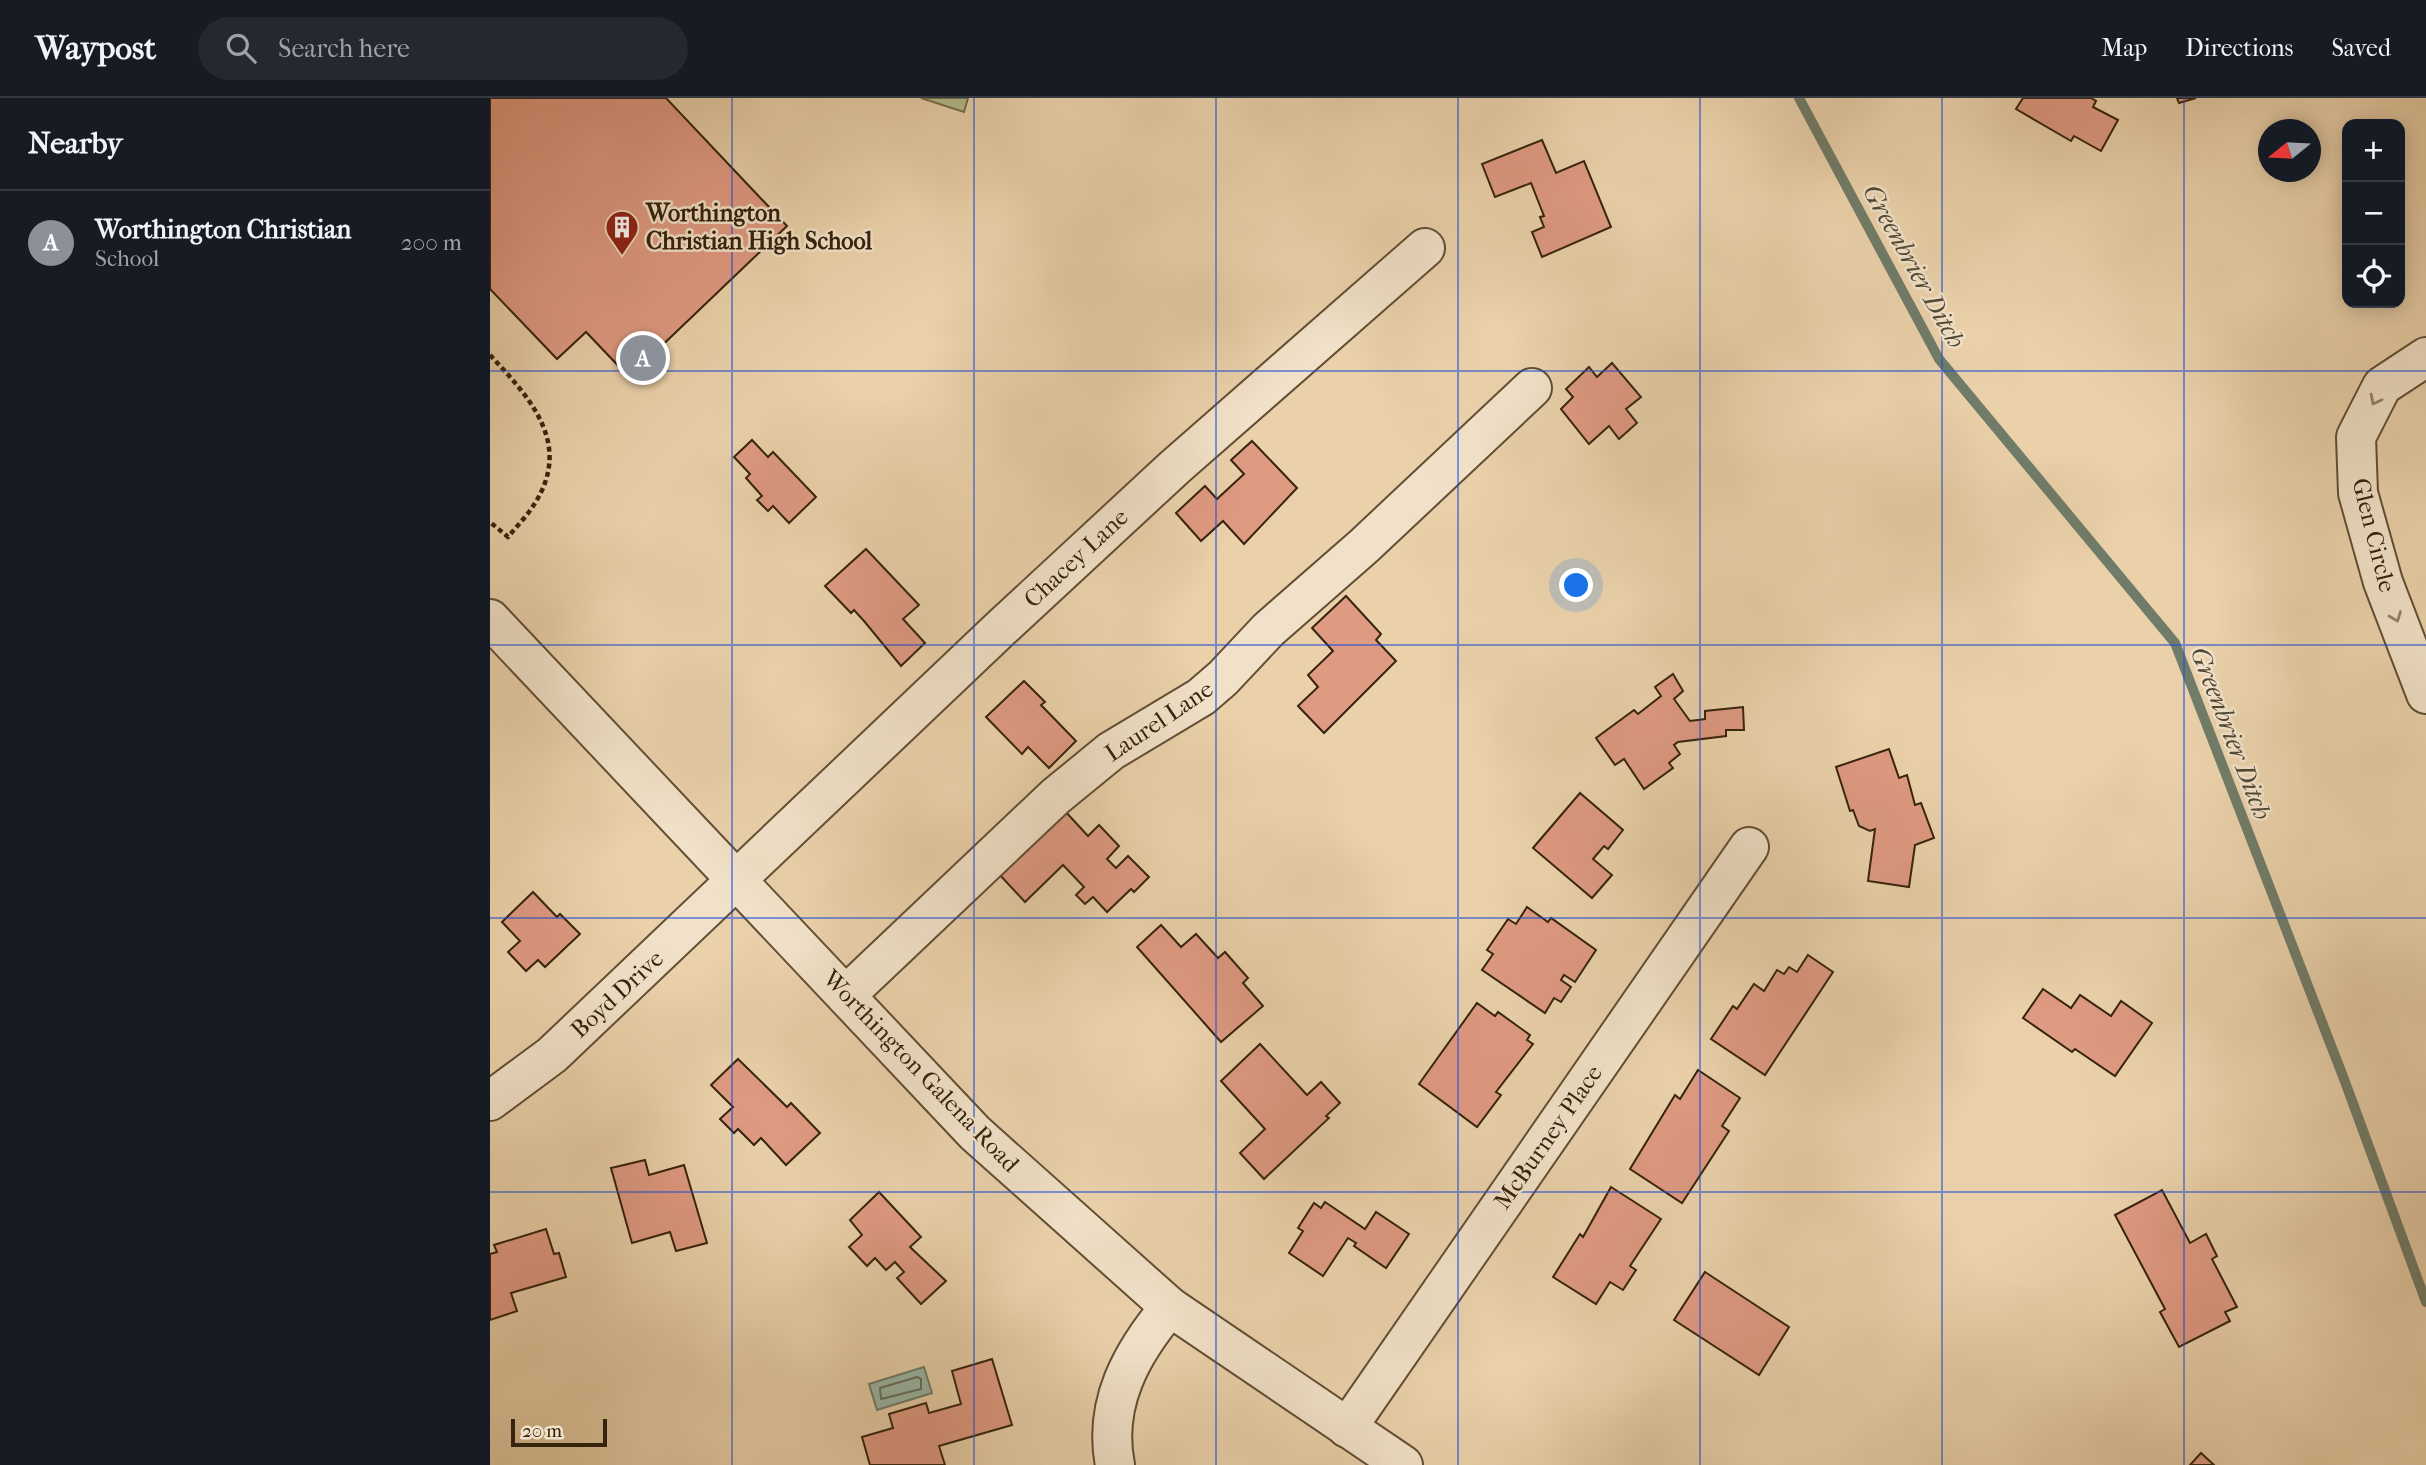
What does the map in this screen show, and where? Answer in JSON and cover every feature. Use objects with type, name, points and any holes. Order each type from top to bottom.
[{"type":"street","name":"Chacey Lane","points":[[738,881],[999,630],[1175,467],[1425,248]]},
{"type":"street","name":"Glen Circle","points":[[2426,357],[2382,386],[2356,437],[2358,493],[2383,582],[2426,694]]},
{"type":"street","name":"Laurel Lane","points":[[846,995],[1056,796],[1111,751],[1201,696],[1223,678],[1268,631],[1364,546],[1532,388]]},
{"type":"street","name":"Worthington Galena Road","points":[[490,619],[975,1133],[1170,1307],[1403,1465]]},
{"type":"street","name":"McBurney Place","points":[[1347,1428],[1749,847]]},
{"type":"street","name":"Boyd Drive","points":[[490,1101],[552,1055],[738,881]]},
{"type":"street","points":[[1115,1465],[1111,1443],[1112,1410],[1136,1353],[1170,1307]]},
{"type":"path","points":[[490,355],[528,395],[541,419],[550,452],[545,480],[536,502],[508,537],[490,522]]},
{"type":"green space","points":[[921,98],[968,98],[964,112]]},
{"type":"water","points":[[924,1367],[932,1393],[877,1410],[869,1384]]},
{"type":"building","name":"Worthington Christian High School","points":[[490,98],[666,98],[787,226],[629,377],[586,332],[557,359],[490,289]]},
{"type":"building","points":[[2023,98],[2091,98],[2096,101],[2093,107],[2118,120],[2101,151],[2074,136],[2071,141],[2016,109]]},
{"type":"building","points":[[2177,98],[2196,98],[2179,103]]},
{"type":"building","points":[[1542,140],[1556,173],[1584,161],[1611,227],[1542,257],[1532,232],[1544,227],[1540,217],[1544,216],[1531,183],[1495,197],[1482,164]]},
{"type":"building","points":[[1612,363],[1641,397],[1626,409],[1637,423],[1619,439],[1609,426],[1589,444],[1561,409],[1573,397],[1566,389],[1589,367],[1597,377]]},
{"type":"building","points":[[752,440],[768,457],[773,452],[816,497],[789,523],[773,506],[768,511],[757,500],[762,496],[746,478],[750,474],[734,457]]},
{"type":"building","points":[[1252,441],[1297,488],[1244,544],[1223,521],[1201,541],[1176,513],[1205,486],[1217,499],[1244,474],[1231,460]]},
{"type":"building","points":[[866,549],[919,605],[903,619],[925,643],[901,666],[854,610],[851,613],[825,586]]},
{"type":"building","points":[[1346,596],[1381,634],[1376,640],[1396,661],[1324,733],[1298,706],[1318,687],[1308,675],[1333,651],[1312,628]]},
{"type":"building","points":[[1673,674],[1683,691],[1674,699],[1690,721],[1705,719],[1705,711],[1743,707],[1744,730],[1726,730],[1726,736],[1678,742],[1674,745],[1680,754],[1669,763],[1673,768],[1644,789],[1624,759],[1615,765],[1596,738],[1634,710],[1638,714],[1661,696],[1655,687]]},
{"type":"building","points":[[1024,681],[1045,702],[1041,705],[1076,741],[1049,768],[1028,747],[1022,754],[986,717]]},
{"type":"building","points":[[1889,749],[1899,778],[1907,775],[1915,805],[1921,803],[1934,838],[1915,845],[1909,887],[1868,881],[1875,829],[1870,831],[1859,826],[1853,810],[1850,811],[1836,767]]},
{"type":"building","points":[[1580,793],[1623,830],[1608,849],[1604,846],[1593,859],[1612,875],[1592,898],[1533,848]]},
{"type":"building","points":[[1064,810],[1088,836],[1099,825],[1119,846],[1107,859],[1116,868],[1128,856],[1149,877],[1134,892],[1131,889],[1107,912],[1093,897],[1085,904],[1076,895],[1084,887],[1063,865],[1025,902],[998,873]]},
{"type":"building","points":[[533,892],[557,917],[560,914],[580,934],[545,967],[538,960],[526,971],[508,952],[520,941],[502,922]]},
{"type":"building","points":[[1527,907],[1548,922],[1551,918],[1596,950],[1575,982],[1564,975],[1561,980],[1571,987],[1561,1002],[1554,998],[1545,1013],[1482,970],[1493,954],[1487,950],[1508,919],[1516,924]]},
{"type":"building","points":[[1161,925],[1181,947],[1196,934],[1218,958],[1225,952],[1248,978],[1243,983],[1263,1006],[1221,1042],[1137,947]]},
{"type":"building","points":[[1808,955],[1833,972],[1765,1075],[1711,1039],[1733,1006],[1737,1009],[1754,984],[1764,991],[1777,970],[1784,974],[1789,967],[1797,972]]},
{"type":"building","points":[[2043,989],[2071,1008],[2080,995],[2111,1016],[2121,1001],[2152,1023],[2115,1076],[2075,1049],[2072,1052],[2023,1018]]},
{"type":"building","points":[[1477,1003],[1495,1016],[1498,1012],[1530,1035],[1527,1040],[1533,1044],[1496,1092],[1501,1095],[1477,1127],[1419,1084]]},
{"type":"building","points":[[1260,1044],[1307,1095],[1321,1082],[1340,1103],[1326,1116],[1329,1118],[1264,1179],[1240,1153],[1265,1129],[1221,1081]]},
{"type":"building","points":[[738,1059],[787,1107],[791,1103],[820,1133],[786,1165],[761,1138],[754,1145],[738,1129],[734,1133],[720,1119],[733,1107],[711,1085]]},
{"type":"building","points":[[1698,1070],[1740,1098],[1722,1126],[1729,1131],[1682,1203],[1630,1169],[1675,1095],[1680,1099]]},
{"type":"building","points":[[645,1160],[649,1175],[684,1165],[707,1243],[676,1251],[670,1232],[632,1243],[611,1168]]},
{"type":"building","points":[[1611,1187],[1661,1219],[1630,1266],[1636,1270],[1623,1290],[1610,1282],[1596,1304],[1553,1277],[1580,1234],[1583,1237]]},
{"type":"building","points":[[2162,1190],[2190,1243],[2206,1234],[2217,1256],[2212,1259],[2237,1307],[2225,1312],[2230,1321],[2179,1347],[2160,1312],[2165,1309],[2115,1215]]},
{"type":"building","points":[[879,1192],[921,1237],[910,1247],[946,1281],[921,1304],[897,1278],[904,1272],[895,1262],[886,1270],[875,1258],[867,1266],[849,1247],[862,1235],[850,1220]]},
{"type":"building","points":[[1325,1202],[1365,1229],[1376,1212],[1409,1234],[1386,1268],[1354,1246],[1356,1243],[1348,1238],[1323,1276],[1289,1253],[1303,1231],[1298,1228],[1314,1203],[1321,1208]]},
{"type":"building","points":[[546,1229],[554,1254],[559,1253],[566,1277],[511,1293],[517,1311],[490,1320],[490,1254],[497,1252],[494,1245]]},
{"type":"building","points":[[1705,1272],[1789,1327],[1759,1375],[1674,1320]]},
{"type":"building","points":[[992,1359],[1012,1425],[939,1446],[945,1465],[870,1465],[862,1437],[893,1428],[889,1414],[926,1403],[929,1413],[961,1404],[952,1371]]},
{"type":"building","points":[[2201,1453],[2214,1465],[2190,1465]]},
{"type":"waterway","name":"Greenbrier Ditch","points":[[1799,98],[1939,359],[2175,643],[2344,1079],[2426,1302]]},
{"type":"place","name":"Worthington Christian High School","points":[[622,257]]},
{"type":"place","name":"Worthington Christian","points":[[643,358]]}]
